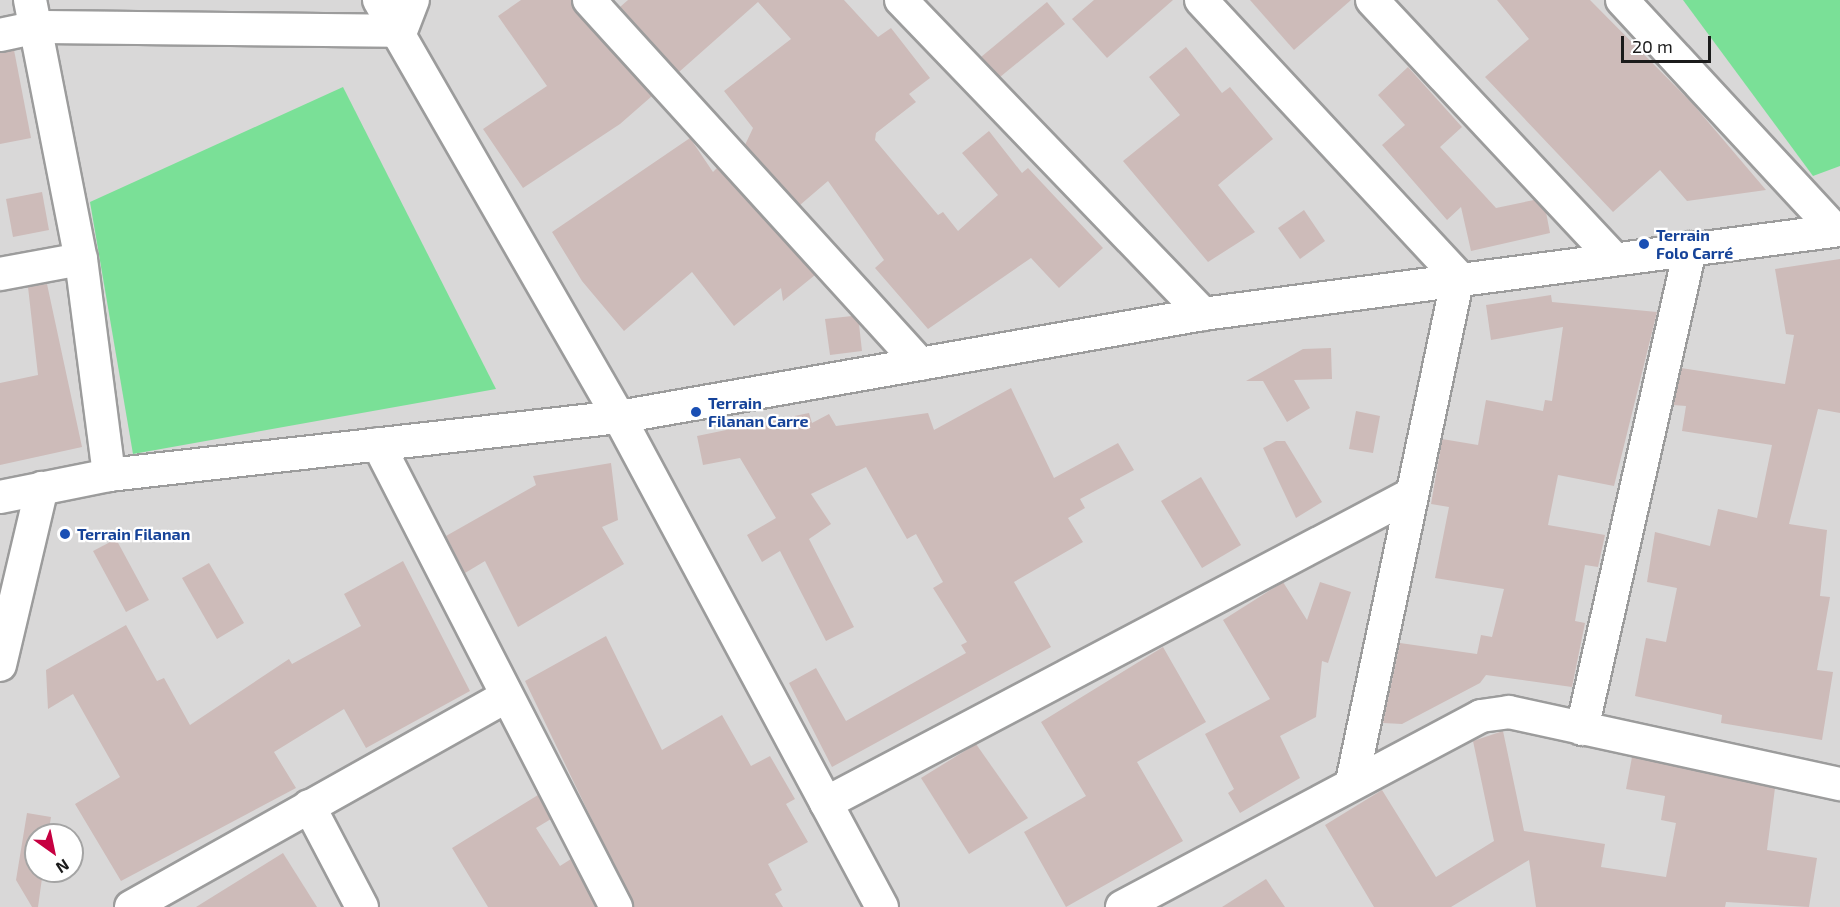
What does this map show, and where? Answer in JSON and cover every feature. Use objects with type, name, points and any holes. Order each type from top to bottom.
[{"type":"street","points":[[378,0],[401,31],[619,417],[882,907]]},
{"type":"street","points":[[401,31],[413,0]]},
{"type":"street","points":[[590,0],[920,364]]},
{"type":"street","points":[[901,0],[1203,314]]},
{"type":"street","points":[[1201,0],[1458,277]]},
{"type":"street","points":[[1372,0],[1614,259]]},
{"type":"street","points":[[1622,0],[1838,230]]},
{"type":"street","points":[[0,35],[34,14],[401,31]]},
{"type":"street","points":[[34,14],[81,259],[109,475]]},
{"type":"street","points":[[0,497],[109,475],[619,417],[1203,314],[1458,277],[1838,230]]},
{"type":"street","points":[[1582,729],[1690,249]]},
{"type":"street","points":[[0,274],[81,259]]},
{"type":"street","points":[[1352,782],[1458,277]]},
{"type":"street","points":[[378,444],[505,697],[616,907]]},
{"type":"street","points":[[0,665],[42,488]]},
{"type":"street","points":[[826,803],[1412,494]]},
{"type":"street","points":[[131,907],[505,697]]},
{"type":"street","points":[[1122,907],[1352,782],[1481,716],[1509,712],[1582,729],[1838,775]]},
{"type":"street","points":[[309,806],[362,907]]},
{"type":"shaded area","points":[[0,0],[1840,0],[1840,907],[0,907]]},
{"type":"green space","points":[[1683,0],[1840,0],[1840,166],[1813,176]]},
{"type":"green space","points":[[343,87],[496,389],[133,454],[90,202]]},
{"type":"building","points":[[521,0],[572,0],[576,12],[652,96],[620,124],[523,188],[483,129],[547,86],[498,16]]},
{"type":"building","points":[[628,0],[844,0],[878,37],[891,28],[930,78],[909,94],[916,102],[876,133],[875,140],[938,215],[943,212],[958,231],[998,195],[962,153],[989,131],[1022,173],[1028,168],[1103,248],[1059,288],[1031,258],[928,329],[875,268],[884,260],[828,181],[800,205],[745,145],[753,128],[724,91],[791,39],[758,2],[679,72],[620,7]]},
{"type":"building","points":[[1094,0],[1173,0],[1107,58],[1072,19]]},
{"type":"building","points":[[1250,0],[1351,0],[1294,50]]},
{"type":"building","points":[[1497,0],[1590,0],[1692,103],[1766,190],[1687,201],[1660,170],[1613,212],[1485,77],[1529,39]]},
{"type":"building","points":[[1047,2],[1065,24],[1000,77],[981,57]]},
{"type":"building","points":[[1186,47],[1222,93],[1230,87],[1273,139],[1218,185],[1255,232],[1208,262],[1123,161],[1180,115],[1149,77]]},
{"type":"building","points":[[14,50],[31,138],[0,144],[0,52]]},
{"type":"building","points":[[1408,67],[1462,127],[1440,147],[1496,208],[1534,200],[1546,212],[1550,233],[1471,251],[1461,207],[1447,220],[1382,145],[1405,125],[1378,95]]},
{"type":"building","points":[[690,138],[713,172],[717,168],[815,275],[783,301],[781,288],[734,326],[692,272],[624,331],[582,281],[552,232]]},
{"type":"building","points":[[42,192],[49,230],[13,237],[6,199]]},
{"type":"building","points":[[1304,210],[1325,241],[1300,259],[1278,228]]},
{"type":"building","points":[[1840,259],[1840,413],[1818,409],[1789,524],[1827,530],[1820,596],[1830,597],[1817,670],[1833,672],[1822,740],[1721,723],[1722,715],[1635,696],[1646,638],[1666,642],[1677,588],[1647,582],[1655,532],[1710,546],[1718,509],[1757,518],[1772,445],[1682,431],[1686,406],[1673,405],[1681,368],[1785,384],[1794,335],[1786,334],[1775,269]]},
{"type":"building","points":[[47,284],[82,447],[0,465],[0,383],[38,375],[28,287]]},
{"type":"building","points":[[1551,295],[1552,302],[1657,312],[1614,486],[1558,475],[1548,525],[1605,535],[1598,567],[1585,565],[1575,621],[1585,623],[1572,687],[1486,675],[1480,683],[1402,724],[1383,723],[1400,643],[1477,654],[1481,635],[1492,637],[1504,589],[1435,578],[1449,507],[1431,504],[1442,439],[1478,445],[1486,400],[1543,411],[1545,400],[1552,401],[1563,327],[1491,340],[1486,305]]},
{"type":"building","points":[[852,316],[859,324],[862,351],[830,355],[825,319]]},
{"type":"building","points":[[1331,348],[1332,379],[1294,380],[1310,408],[1287,422],[1263,381],[1246,381],[1303,349]]},
{"type":"building","points":[[1011,388],[1054,478],[1118,443],[1134,470],[1080,499],[1085,508],[1068,518],[1083,542],[1014,582],[1051,647],[832,767],[789,683],[816,668],[846,721],[966,653],[961,645],[967,642],[933,588],[943,582],[916,534],[907,539],[866,467],[811,494],[831,524],[809,539],[854,627],[826,641],[780,551],[762,562],[747,535],[776,518],[740,458],[703,465],[697,436],[809,413],[812,423],[829,414],[836,426],[928,413],[934,430]]},
{"type":"building","points":[[1356,411],[1380,416],[1373,453],[1349,449]]},
{"type":"building","points":[[1276,441],[1285,441],[1322,502],[1296,518],[1263,448]]},
{"type":"building","points":[[611,463],[618,520],[602,527],[624,564],[518,627],[485,561],[465,573],[446,536],[536,485],[533,476]]},
{"type":"building","points":[[1201,477],[1241,545],[1202,568],[1161,501]]},
{"type":"building","points":[[116,539],[149,600],[126,612],[93,551]]},
{"type":"building","points":[[403,561],[470,691],[366,748],[344,709],[274,752],[296,788],[121,881],[75,804],[120,777],[73,694],[48,709],[46,670],[126,625],[157,681],[164,678],[190,725],[289,659],[292,664],[361,626],[344,594]]},
{"type":"building","points":[[209,563],[244,623],[217,639],[182,578]]},
{"type":"building","points":[[1283,582],[1307,620],[1320,582],[1351,592],[1328,663],[1322,661],[1316,717],[1280,736],[1300,778],[1240,813],[1228,793],[1234,789],[1205,734],[1270,699],[1223,620]]},
{"type":"building","points":[[606,636],[662,750],[722,715],[751,766],[770,756],[795,799],[786,804],[808,842],[768,864],[782,890],[775,894],[783,907],[634,907],[525,681]]},
{"type":"building","points":[[1163,647],[1206,722],[1137,762],[1183,841],[1066,907],[1024,832],[1086,796],[1041,722]]},
{"type":"building","points":[[1503,731],[1524,831],[1605,844],[1601,867],[1666,877],[1676,823],[1661,820],[1665,796],[1626,789],[1632,757],[1775,788],[1767,850],[1817,858],[1809,907],[1726,902],[1725,907],[1536,907],[1529,860],[1451,907],[1374,907],[1325,825],[1382,790],[1436,877],[1494,841],[1473,741]]},
{"type":"building","points":[[976,744],[1028,818],[969,854],[921,778]]},
{"type":"building","points":[[538,795],[551,819],[536,828],[560,866],[571,859],[596,907],[488,907],[452,848]]},
{"type":"building","points":[[27,813],[51,817],[50,823],[25,823]]},
{"type":"building","points":[[24,831],[24,883],[41,883],[38,907],[32,907],[16,880]]},
{"type":"building","points":[[283,853],[317,907],[196,907]]},
{"type":"building","points":[[1266,879],[1285,907],[1222,907]]},
{"type":"place","name":"Terrain Folo Carré","points":[[1644,244]]},
{"type":"place","name":"Terrain Filanan Carre","points":[[696,412]]},
{"type":"place","name":"Terrain Filanan","points":[[65,534]]}]
